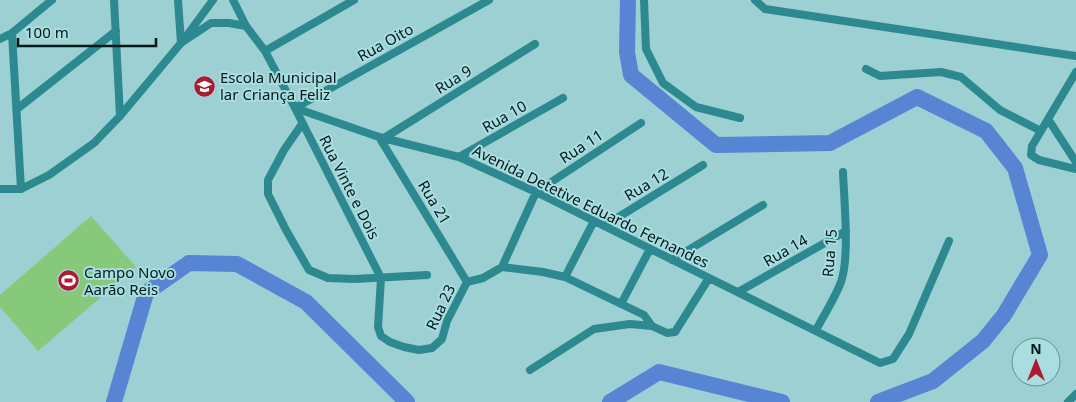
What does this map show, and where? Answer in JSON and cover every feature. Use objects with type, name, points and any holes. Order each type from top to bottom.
[{"type":"street","points":[[0,40],[12,33],[52,0]]},
{"type":"street","points":[[114,0],[120,116]]},
{"type":"street","points":[[178,0],[181,44]]},
{"type":"street","points":[[0,189],[21,189],[49,176],[94,143],[120,116],[181,44],[213,0]]},
{"type":"street","points":[[233,0],[246,26],[265,51],[295,108]]},
{"type":"street","points":[[265,51],[354,0]]},
{"type":"street","name":"Rua Oito","points":[[295,108],[489,0]]},
{"type":"street","points":[[644,0],[646,49],[662,83],[696,106],[740,118]]},
{"type":"street","points":[[755,0],[765,9],[1076,56]]},
{"type":"street","points":[[181,44],[211,23],[229,23],[246,26]]},
{"type":"street","points":[[17,109],[116,31]]},
{"type":"street","points":[[12,33],[21,189]]},
{"type":"street","name":"Rua 9","points":[[382,137],[536,44]]},
{"type":"street","points":[[866,69],[880,76],[941,72],[961,77],[1000,110],[1041,131]]},
{"type":"street","points":[[1076,72],[1032,146],[1031,154],[1039,160],[1076,169]]},
{"type":"street","name":"Rua 10","points":[[460,157],[563,98]]},
{"type":"street","name":"Rua Vinte e Dois","points":[[295,108],[381,278]]},
{"type":"street","name":"Avenida Detetive Eduardo Fernandes","points":[[295,108],[382,137],[460,157],[536,192],[816,330],[880,364],[893,359],[909,334],[949,241]]},
{"type":"street","points":[[1048,119],[1076,162]]},
{"type":"street","name":"Rua 11","points":[[536,192],[640,123]]},
{"type":"street","points":[[302,124],[284,150],[268,180],[268,194],[308,270],[328,278],[355,280],[427,275]]},
{"type":"street","name":"Rua 21","points":[[382,137],[467,282]]},
{"type":"street","name":"Rua 12","points":[[604,226],[703,165]]},
{"type":"street","name":"Rua 15","points":[[816,330],[841,282],[844,268],[846,231],[844,172]]},
{"type":"street","points":[[467,282],[483,278],[502,267],[536,192]]},
{"type":"street","points":[[672,260],[763,205]]},
{"type":"street","points":[[565,277],[594,221]]},
{"type":"street","name":"Rua 14","points":[[738,292],[846,231]]},
{"type":"street","points":[[621,304],[650,249]]},
{"type":"street","points":[[502,267],[565,277],[644,315],[652,326]]},
{"type":"street","name":"Rua 23","points":[[381,278],[378,327],[381,336],[390,342],[419,350],[432,348],[442,340],[447,320],[467,282]]},
{"type":"street","points":[[530,370],[594,329],[630,324],[652,326],[667,333],[674,332],[709,278]]},
{"type":"street","points":[[1068,402],[1076,394]]},
{"type":"green space","name":"Campo Novo Aarão Reis","points":[[91,216],[136,267],[38,351],[0,307],[0,295]]},
{"type":"waterway","points":[[628,0],[627,52],[631,75],[716,145],[830,143],[917,97],[986,131],[1015,168],[1040,255],[1004,315],[983,341],[933,381],[878,402]]},
{"type":"waterway","points":[[114,402],[146,293],[189,263],[237,264],[306,302],[407,402]]},
{"type":"waterway","points":[[610,402],[659,372],[782,402]]},
{"type":"place","name":"Escola Municipal lar Criança Feliz","points":[[204,86]]},
{"type":"place","name":"Campo Novo Aarão Reis","points":[[68,281]]}]
